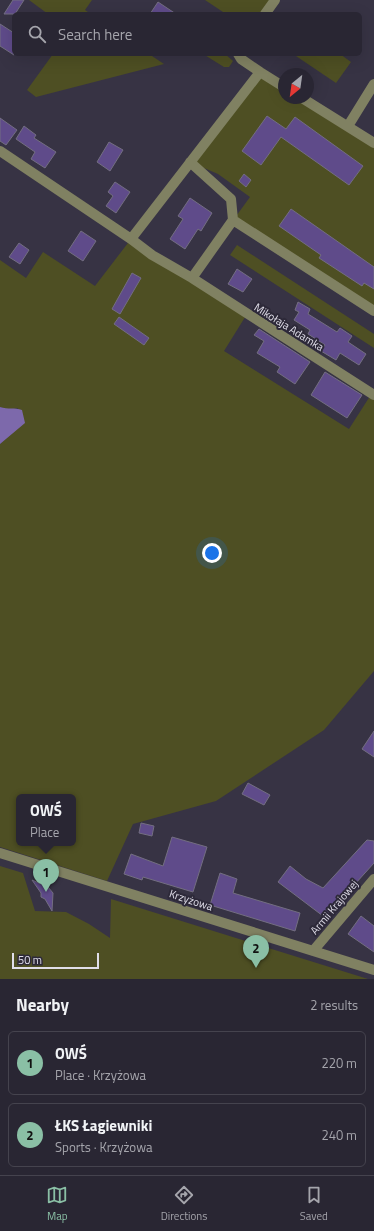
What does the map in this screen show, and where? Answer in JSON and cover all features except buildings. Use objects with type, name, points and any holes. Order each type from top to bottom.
[{"type":"street","points":[[266,12],[275,0]]},
{"type":"street","points":[[239,56],[241,59],[278,83]]},
{"type":"street","points":[[131,239],[260,72]]},
{"type":"street","points":[[348,126],[374,84]]},
{"type":"street","points":[[312,104],[374,143]]},
{"type":"street","name":"Mikołaja Adamka","points":[[0,152],[152,254],[374,395]]},
{"type":"street","points":[[190,162],[231,199],[233,220],[192,278]]},
{"type":"street","points":[[233,220],[374,311]]},
{"type":"street","name":"Krzyżowa","points":[[0,853],[374,970]]},
{"type":"street","name":"Armii Krajowej","points":[[313,951],[374,879]]},
{"type":"shaded area","points":[[29,0],[92,0],[85,10],[88,12],[45,12]]},
{"type":"shaded area","points":[[205,0],[271,0],[262,12],[223,12]]},
{"type":"shaded area","points":[[52,56],[152,56],[164,64],[36,97],[27,90]]},
{"type":"shaded area","points":[[206,56],[227,56],[233,61],[229,67],[224,67]]},
{"type":"shaded area","points":[[296,56],[343,56],[351,62],[336,83]]},
{"type":"shaded area","points":[[260,72],[278,83],[278,104],[312,104],[374,143],[374,311],[234,219],[250,197],[218,174],[190,162]]},
{"type":"shaded area","points":[[131,239],[247,314],[224,351],[349,429],[372,393],[374,395],[374,671],[324,730],[216,801],[133,824],[107,881],[0,847],[0,444],[11,434],[18,408],[9,410],[0,407],[0,260],[26,278],[43,252],[95,286]]},
{"type":"shaded area","points":[[237,245],[374,334],[374,348],[230,255]]},
{"type":"shaded area","points":[[0,407],[22,410],[25,423],[0,444]]},
{"type":"shaded area","points":[[0,866],[23,873],[35,911],[66,912],[89,924],[110,938],[111,899],[368,979],[0,979]]},
{"type":"place","name":"OWŚ","points":[[46,892]]},
{"type":"place","name":"ŁKS Łagiewniki","points":[[256,968]]}]
